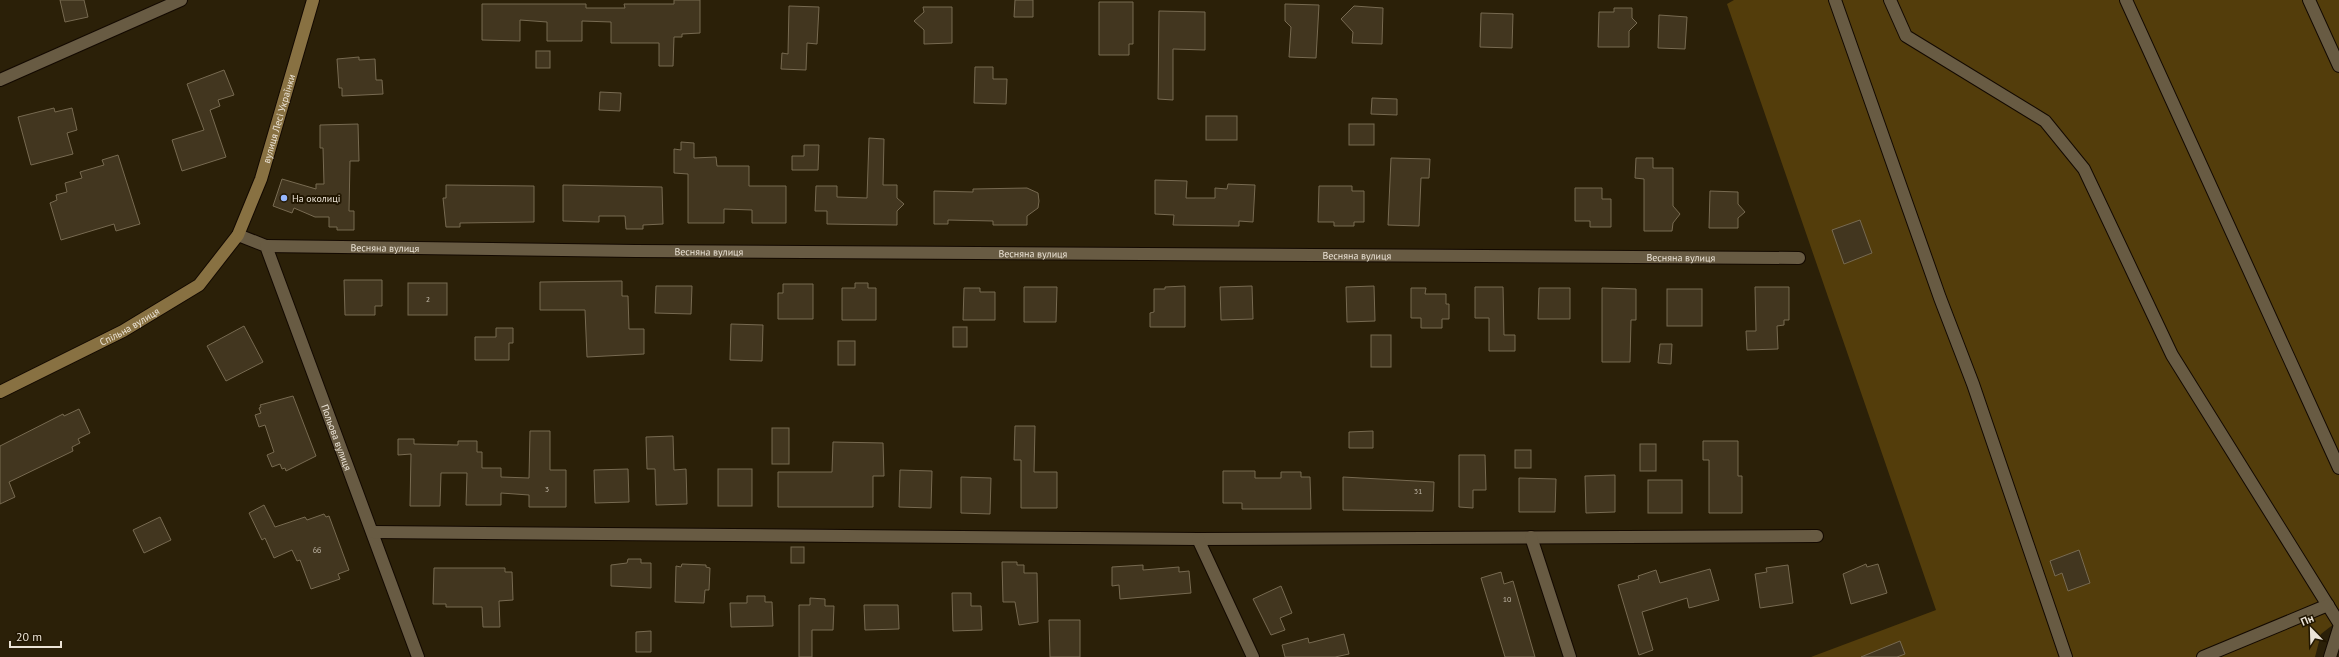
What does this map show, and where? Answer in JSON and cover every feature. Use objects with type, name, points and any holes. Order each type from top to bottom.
[{"type":"street","points":[[0,80],[181,0]]},
{"type":"street","name":"вулиця Лесі Українки","points":[[238,234],[261,179],[313,0]]},
{"type":"street","points":[[1835,0],[1940,298],[1973,384],[2066,657]]},
{"type":"street","points":[[1890,0],[1906,36],[2044,121],[2084,169],[2172,355],[2339,623]]},
{"type":"street","points":[[2126,0],[2339,468]]},
{"type":"street","points":[[2309,0],[2339,66]]},
{"type":"street","points":[[238,234],[266,246]]},
{"type":"street","name":"Спільна вулиця","points":[[0,392],[123,331],[199,285],[238,234]]},
{"type":"street","name":"Весняна вулиця","points":[[266,246],[634,251],[1799,258]]},
{"type":"street","name":"Польова вулиця","points":[[266,246],[418,657]]},
{"type":"street","points":[[373,532],[1198,539],[1817,536]]},
{"type":"street","points":[[1531,537],[1570,657]]},
{"type":"street","points":[[1198,539],[1253,657]]},
{"type":"street","points":[[2203,657],[2328,605]]},
{"type":"street","points":[[2330,657],[2339,628]]},
{"type":"shaded area","points":[[1734,0],[2339,0],[2339,620],[2321,634],[2315,657],[1811,657],[1936,610],[1727,4]]},
{"type":"building","points":[[60,0],[84,0],[88,17],[65,22]]},
{"type":"building","points":[[674,0],[700,0],[700,33],[682,34],[682,37],[674,37],[673,66],[659,66],[659,43],[611,43],[611,22],[582,21],[582,41],[547,41],[547,22],[520,20],[520,41],[482,40],[482,4],[586,4],[586,8],[625,8],[624,4],[674,4]]},
{"type":"building","points":[[1015,0],[1033,0],[1033,17],[1014,17]]},
{"type":"building","points":[[1099,2],[1133,2],[1133,44],[1129,44],[1129,55],[1099,55]]},
{"type":"building","points":[[1285,4],[1319,5],[1316,58],[1289,57],[1291,27],[1285,21]]},
{"type":"building","points":[[789,6],[819,7],[817,44],[807,43],[806,70],[781,69],[782,53],[788,54]]},
{"type":"building","points":[[1354,6],[1383,8],[1382,44],[1352,43],[1353,32],[1341,19]]},
{"type":"building","points":[[923,7],[952,7],[952,43],[924,44],[924,30],[914,21],[924,12]]},
{"type":"building","points":[[1614,8],[1632,8],[1632,18],[1637,23],[1629,31],[1629,47],[1598,47],[1599,12],[1614,12]]},
{"type":"building","points":[[1159,11],[1205,12],[1205,50],[1173,49],[1173,100],[1158,99]]},
{"type":"building","points":[[1481,13],[1513,14],[1512,48],[1480,47]]},
{"type":"building","points":[[1659,15],[1687,17],[1685,49],[1658,48]]},
{"type":"building","points":[[536,51],[550,51],[550,68],[536,68]]},
{"type":"building","points":[[359,57],[359,60],[375,59],[376,80],[382,80],[383,94],[342,96],[342,88],[339,88],[337,59]]},
{"type":"building","points":[[975,67],[993,67],[993,79],[1007,79],[1006,104],[974,103]]},
{"type":"building","points":[[224,70],[234,95],[218,100],[220,106],[210,110],[226,157],[182,171],[172,140],[204,130],[187,84]]},
{"type":"building","points":[[600,92],[621,93],[620,111],[599,110]]},
{"type":"building","points":[[1372,98],[1397,99],[1397,115],[1371,114]]},
{"type":"building","points":[[54,108],[55,112],[72,108],[77,130],[67,133],[73,154],[31,165],[18,117]]},
{"type":"building","points":[[1206,116],[1237,116],[1237,140],[1206,140]]},
{"type":"building","points":[[358,124],[359,161],[350,161],[349,211],[354,211],[354,230],[337,230],[337,227],[329,227],[329,217],[315,217],[294,208],[292,213],[273,206],[282,179],[316,189],[316,184],[324,184],[323,148],[320,148],[320,125]]},
{"type":"building","points":[[1349,124],[1374,124],[1374,145],[1349,145]]},
{"type":"building","points":[[869,138],[884,139],[883,185],[897,185],[897,198],[904,204],[897,211],[897,225],[827,224],[827,211],[815,211],[816,186],[837,186],[837,197],[867,198]]},
{"type":"building","points":[[681,142],[694,143],[694,158],[716,157],[717,166],[749,166],[749,186],[786,186],[786,223],[752,223],[752,210],[724,209],[724,223],[688,223],[688,174],[674,173],[674,149],[681,150]]},
{"type":"building","points":[[804,145],[819,145],[818,170],[792,170],[792,156],[804,156]]},
{"type":"building","points":[[118,155],[140,224],[116,231],[114,224],[61,240],[50,203],[57,200],[56,195],[67,192],[65,183],[82,178],[80,172],[104,165],[102,160]]},
{"type":"building","points":[[1391,158],[1430,159],[1429,178],[1421,178],[1419,226],[1388,225]]},
{"type":"building","points":[[1636,158],[1653,158],[1653,168],[1673,168],[1673,206],[1680,214],[1673,223],[1672,231],[1644,231],[1644,179],[1635,178]]},
{"type":"building","points":[[1155,180],[1187,181],[1186,198],[1215,198],[1215,188],[1227,189],[1228,184],[1255,185],[1253,222],[1239,221],[1239,226],[1173,225],[1174,215],[1155,214]]},
{"type":"building","points":[[446,185],[534,186],[534,222],[460,223],[460,227],[446,227],[443,198],[446,198]]},
{"type":"building","points":[[563,185],[662,187],[663,224],[643,225],[643,229],[626,229],[625,216],[599,216],[599,222],[563,221]]},
{"type":"building","points":[[1319,186],[1352,186],[1352,191],[1364,191],[1364,222],[1354,222],[1354,226],[1334,226],[1334,222],[1318,222]]},
{"type":"building","points":[[1027,188],[1038,193],[1039,201],[1038,208],[1027,216],[1027,225],[993,225],[993,221],[948,220],[948,224],[934,224],[934,191],[973,192],[973,189]]},
{"type":"building","points":[[1575,188],[1602,188],[1602,199],[1611,199],[1611,227],[1590,227],[1590,221],[1575,221]]},
{"type":"building","points":[[1710,191],[1738,192],[1738,204],[1745,212],[1738,218],[1738,228],[1709,228]]},
{"type":"building","points":[[1860,220],[1872,253],[1844,264],[1832,230]]},
{"type":"building","points":[[344,280],[382,280],[382,306],[375,306],[375,315],[345,315]]},
{"type":"building","points":[[622,281],[622,296],[628,296],[629,329],[644,329],[644,354],[587,357],[585,310],[540,310],[540,282]]},
{"type":"building","points":[[408,283],[447,283],[447,315],[408,315]]},
{"type":"building","points":[[855,283],[868,283],[868,288],[876,288],[876,320],[842,320],[842,288],[855,288]]},
{"type":"building","points":[[783,284],[813,284],[813,319],[778,319],[778,293],[783,293]]},
{"type":"building","points":[[656,286],[692,286],[691,314],[655,313]]},
{"type":"building","points":[[1185,286],[1185,327],[1150,327],[1150,313],[1154,312],[1154,289]]},
{"type":"building","points":[[1252,286],[1253,319],[1221,320],[1220,287]]},
{"type":"building","points":[[1374,286],[1375,321],[1347,322],[1346,287]]},
{"type":"building","points":[[1024,287],[1057,287],[1056,322],[1024,322]]},
{"type":"building","points":[[1475,287],[1503,287],[1504,335],[1515,335],[1515,351],[1489,351],[1489,318],[1475,318]]},
{"type":"building","points":[[1755,287],[1789,287],[1789,320],[1784,320],[1784,325],[1777,326],[1778,349],[1747,350],[1746,331],[1756,331]]},
{"type":"building","points":[[964,288],[980,288],[980,292],[995,292],[995,320],[963,320]]},
{"type":"building","points":[[1411,288],[1426,288],[1425,294],[1446,294],[1446,304],[1449,304],[1449,319],[1442,319],[1442,328],[1421,328],[1421,318],[1411,318]]},
{"type":"building","points":[[1539,288],[1570,288],[1570,319],[1538,319]]},
{"type":"building","points":[[1602,288],[1636,289],[1636,320],[1631,320],[1630,362],[1602,362]]},
{"type":"building","points":[[1667,289],[1702,289],[1702,326],[1667,326]]},
{"type":"building","points":[[731,324],[763,325],[762,361],[730,360]]},
{"type":"building","points":[[244,326],[263,362],[226,381],[207,346]]},
{"type":"building","points":[[953,327],[967,327],[967,347],[953,347]]},
{"type":"building","points":[[496,328],[513,328],[513,343],[509,343],[509,360],[475,360],[475,337],[496,337]]},
{"type":"building","points":[[1371,335],[1391,335],[1391,367],[1371,367]]},
{"type":"building","points":[[838,341],[855,341],[855,365],[838,365]]},
{"type":"building","points":[[1660,344],[1672,344],[1671,364],[1658,363]]},
{"type":"building","points":[[293,396],[316,456],[286,471],[285,468],[282,469],[280,464],[272,467],[267,455],[274,452],[265,425],[259,427],[255,415],[261,413],[259,408],[261,407],[260,405]]},
{"type":"building","points":[[79,409],[90,433],[78,439],[80,443],[72,447],[73,451],[9,482],[15,497],[0,504],[0,446],[63,414],[64,416]]},
{"type":"building","points":[[1015,426],[1035,426],[1034,472],[1057,472],[1057,508],[1021,508],[1021,460],[1014,460]]},
{"type":"building","points":[[772,428],[789,428],[789,464],[772,464]]},
{"type":"building","points":[[530,431],[550,431],[550,470],[566,470],[566,507],[529,507],[529,495],[501,493],[501,505],[466,505],[467,473],[441,473],[440,506],[410,506],[411,454],[398,455],[398,439],[414,439],[414,444],[458,445],[458,441],[477,441],[477,452],[482,452],[482,468],[501,468],[501,477],[529,478]]},
{"type":"building","points":[[1373,431],[1373,448],[1349,448],[1349,432]]},
{"type":"building","points":[[673,436],[674,470],[686,469],[687,504],[656,505],[655,469],[647,469],[646,437]]},
{"type":"building","points":[[1703,441],[1738,441],[1738,476],[1742,476],[1742,513],[1709,513],[1709,460],[1703,460]]},
{"type":"building","points":[[833,442],[883,443],[884,476],[873,476],[873,507],[778,507],[778,472],[832,472]]},
{"type":"building","points":[[1640,444],[1656,444],[1656,471],[1640,471]]},
{"type":"building","points":[[1515,450],[1531,450],[1531,468],[1515,468]]},
{"type":"building","points":[[1459,455],[1485,455],[1486,490],[1473,490],[1473,508],[1459,507]]},
{"type":"building","points":[[628,469],[629,502],[595,503],[594,470]]},
{"type":"building","points":[[718,469],[752,469],[752,506],[718,506]]},
{"type":"building","points":[[900,470],[932,471],[931,508],[899,507]]},
{"type":"building","points":[[1223,471],[1255,471],[1255,478],[1281,478],[1281,472],[1301,472],[1301,477],[1310,477],[1311,509],[1242,509],[1242,503],[1223,503]]},
{"type":"building","points":[[1615,475],[1615,512],[1586,513],[1585,476]]},
{"type":"building","points":[[961,477],[991,478],[990,514],[961,513]]},
{"type":"building","points":[[1343,477],[1434,482],[1433,511],[1343,510]]},
{"type":"building","points":[[1519,478],[1556,479],[1555,512],[1519,512]]},
{"type":"building","points":[[1648,480],[1682,480],[1682,513],[1648,513]]},
{"type":"building","points":[[264,505],[275,527],[305,517],[307,520],[324,514],[326,517],[329,516],[349,570],[338,574],[340,579],[311,589],[300,560],[297,561],[292,550],[274,558],[265,538],[262,540],[249,513]]},
{"type":"building","points":[[160,517],[171,540],[144,553],[133,530]]},
{"type":"building","points":[[791,547],[804,547],[804,563],[791,563]]},
{"type":"building","points":[[2079,550],[2090,583],[2068,591],[2062,573],[2055,576],[2050,561]]},
{"type":"building","points":[[628,559],[641,559],[641,563],[651,563],[651,588],[611,586],[611,565],[627,563]]},
{"type":"building","points":[[1002,562],[1017,562],[1017,565],[1024,565],[1024,573],[1037,573],[1038,622],[1019,625],[1015,602],[1003,602]]},
{"type":"building","points":[[682,564],[706,565],[706,567],[710,568],[709,590],[705,590],[704,603],[675,602],[676,566],[681,567]]},
{"type":"building","points":[[1866,564],[1867,567],[1878,564],[1887,593],[1851,604],[1843,574]]},
{"type":"building","points":[[1143,565],[1143,570],[1179,567],[1179,572],[1189,571],[1191,593],[1120,599],[1119,585],[1112,586],[1112,567]]},
{"type":"building","points":[[1788,565],[1793,603],[1760,608],[1755,574],[1767,572],[1766,568]]},
{"type":"building","points":[[434,568],[505,568],[505,572],[512,572],[513,600],[499,601],[500,627],[483,627],[482,607],[446,607],[446,604],[433,604]]},
{"type":"building","points":[[1710,569],[1719,600],[1689,608],[1687,598],[1642,612],[1653,650],[1639,655],[1618,585],[1639,579],[1638,576],[1656,570],[1660,583]]},
{"type":"building","points":[[1501,572],[1504,584],[1513,581],[1535,657],[1505,657],[1481,578]]},
{"type":"building","points":[[1281,586],[1292,613],[1280,618],[1285,630],[1271,635],[1253,599]]},
{"type":"building","points":[[952,593],[971,593],[971,606],[981,606],[982,630],[953,631]]},
{"type":"building","points":[[747,596],[765,596],[765,602],[772,602],[773,626],[731,627],[730,603],[747,603]]},
{"type":"building","points":[[810,598],[825,599],[825,606],[834,606],[833,630],[812,630],[812,657],[799,657],[799,605],[810,605]]},
{"type":"building","points":[[864,605],[898,605],[899,629],[865,630]]},
{"type":"building","points":[[1049,620],[1080,620],[1080,657],[1050,657]]},
{"type":"building","points":[[651,631],[651,652],[636,652],[636,632]]},
{"type":"building","points":[[1344,634],[1349,654],[1335,657],[1285,657],[1282,645],[1308,638],[1309,643]]},
{"type":"building","points":[[1900,641],[1905,654],[1897,657],[1861,657]]},
{"type":"place","name":"На околиці","points":[[284,198]]}]
